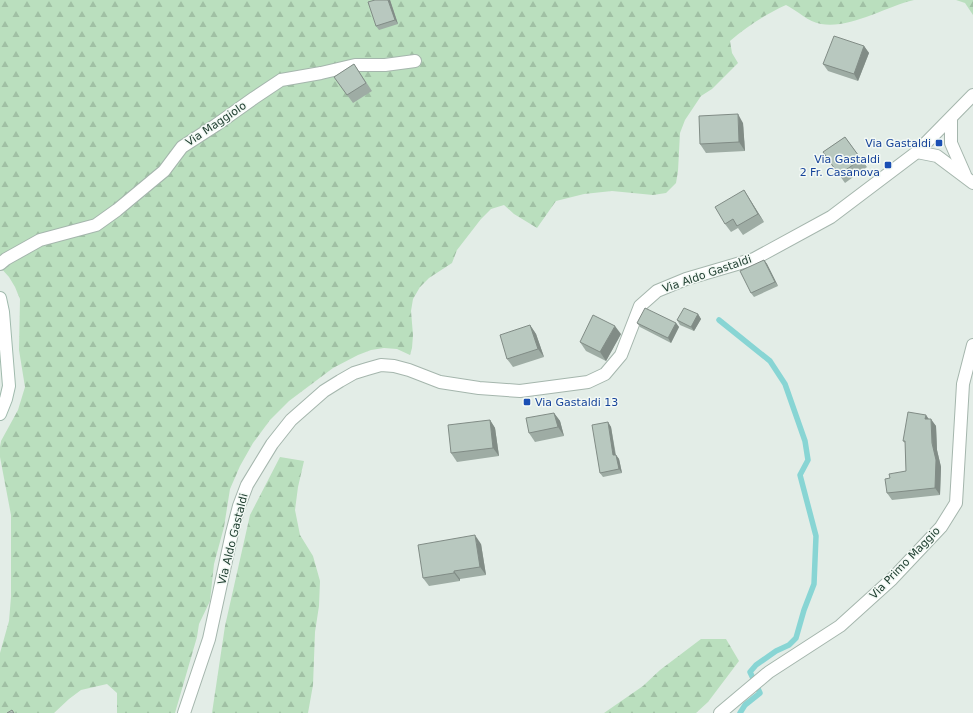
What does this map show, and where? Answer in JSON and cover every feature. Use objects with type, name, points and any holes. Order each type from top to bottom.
[{"type":"street","name":"Via Maggiolo","points":[[0,264],[6,258],[40,240],[96,226],[164,171],[182,146],[216,126],[281,80],[321,74],[355,65],[385,65],[415,61]]},
{"type":"street","name":"Via Aldo Gastaldi","points":[[184,713],[209,639],[232,533],[239,506],[247,486],[272,444],[287,425],[324,392],[354,373],[381,365],[394,366],[409,370],[440,382],[479,388],[520,391],[588,382],[605,374],[621,355],[640,306],[657,291],[686,279],[754,259],[830,217],[890,174],[917,152],[973,95]]},
{"type":"street","points":[[950,119],[951,143],[969,179]]},
{"type":"street","points":[[917,152],[937,156],[969,179]]},
{"type":"street","points":[[0,298],[3,312],[9,370],[9,386],[0,414]]},
{"type":"street","name":"Via Primo Maggio","points":[[720,713],[769,672],[840,626],[892,579],[941,527],[956,504],[963,384],[973,345]]},
{"type":"green space","points":[[0,0],[914,0],[856,20],[832,25],[816,23],[807,19],[786,5],[771,12],[743,30],[730,41],[732,53],[738,63],[712,89],[701,96],[685,120],[680,133],[676,183],[666,193],[653,195],[612,191],[584,194],[556,201],[537,228],[514,214],[504,205],[491,209],[481,219],[457,250],[452,263],[429,278],[420,287],[413,299],[411,311],[413,335],[410,355],[397,349],[384,348],[371,350],[333,368],[289,401],[270,420],[253,443],[240,466],[230,489],[224,527],[214,564],[210,601],[199,624],[197,637],[175,713],[117,713],[117,693],[107,684],[81,690],[54,713],[0,713],[0,653],[9,621],[11,597],[11,515],[0,457],[0,447],[1,441],[18,410],[25,387],[19,350],[20,299],[9,277],[0,267]]},
{"type":"green space","points":[[956,0],[973,0],[973,15],[965,3]]},
{"type":"green space","points":[[280,457],[304,461],[298,487],[295,510],[300,535],[313,556],[320,581],[319,606],[315,632],[313,685],[308,713],[212,713],[225,626],[250,515]]},
{"type":"green space","points":[[701,639],[726,639],[739,661],[708,702],[696,713],[604,713],[643,686],[660,670]]},
{"type":"building","points":[[375,0],[388,0],[395,20],[376,26],[368,2]]},
{"type":"building","points":[[834,36],[864,46],[854,74],[823,64]]},
{"type":"building","points":[[354,64],[366,83],[347,95],[334,77]]},
{"type":"building","points":[[738,114],[739,142],[700,144],[699,116]]},
{"type":"building","points":[[845,137],[861,159],[839,175],[823,152]]},
{"type":"building","points":[[744,190],[758,214],[737,226],[733,219],[725,224],[715,207]]},
{"type":"building","points":[[764,260],[775,282],[751,293],[740,271]]},
{"type":"building","points":[[645,308],[676,323],[668,338],[637,323]]},
{"type":"building","points":[[684,308],[698,314],[691,327],[677,320]]},
{"type":"building","points":[[593,315],[615,326],[600,352],[580,342]]},
{"type":"building","points":[[530,325],[538,349],[507,359],[500,335]]},
{"type":"building","points":[[908,412],[926,415],[925,419],[931,419],[932,443],[936,460],[935,488],[887,493],[885,479],[890,478],[889,474],[906,471],[905,441],[903,441]]},
{"type":"building","points":[[554,413],[558,427],[529,433],[526,418]]},
{"type":"building","points":[[490,420],[493,448],[451,453],[448,425]]},
{"type":"building","points":[[608,422],[613,455],[616,455],[619,469],[600,473],[592,425]]},
{"type":"building","points":[[475,535],[480,567],[423,578],[418,545]]},
{"type":"building","points":[[12,710],[14,713],[7,713]]},
{"type":"waterway","points":[[719,320],[770,361],[785,384],[805,441],[808,460],[800,475],[816,536],[814,584],[804,610],[796,638],[789,645],[776,651],[756,665],[750,672],[760,693],[745,705],[740,713]]},
{"type":"place","name":"Via Gastaldi","points":[[939,143]]},
{"type":"place","name":"Via Gastaldi 2 Fr. Casanova","points":[[888,165]]},
{"type":"place","name":"Via Gastaldi 13","points":[[527,402]]}]
